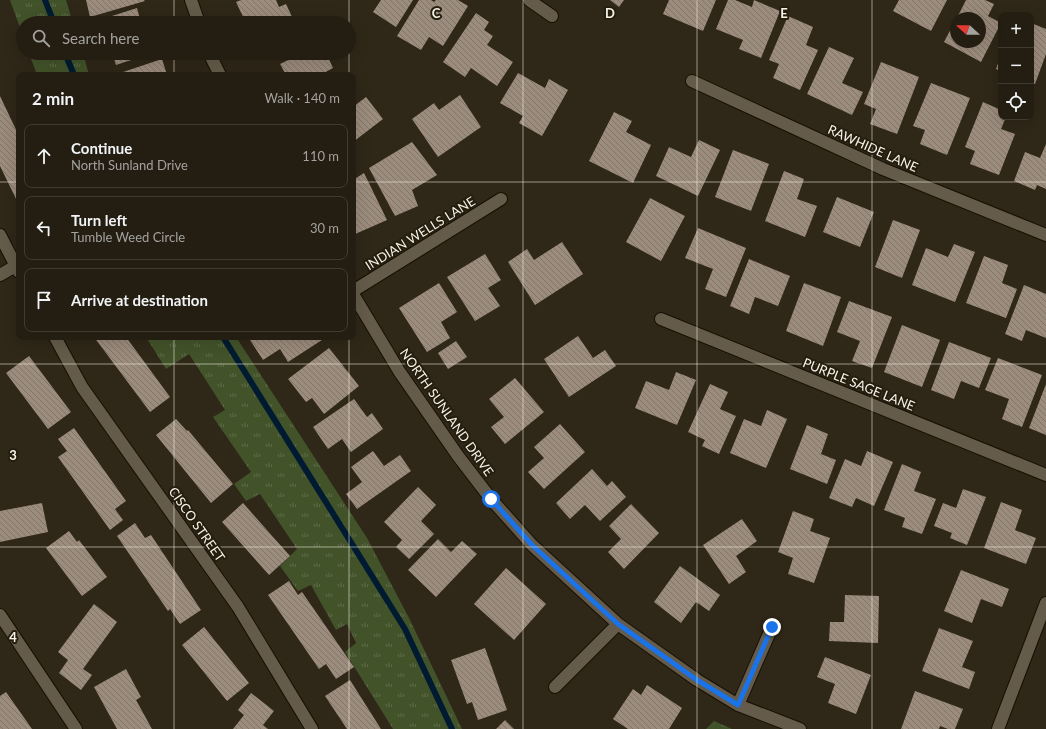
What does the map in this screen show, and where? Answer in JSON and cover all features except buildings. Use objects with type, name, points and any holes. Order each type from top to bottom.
[{"type":"street","points":[[191,0],[197,16]]},
{"type":"street","points":[[530,0],[552,16]]},
{"type":"street","points":[[212,60],[218,72]]},
{"type":"street","name":"RAWHIDE LANE","points":[[692,81],[883,169],[1046,235]]},
{"type":"street","name":"INDIAN WELLS LANE","points":[[356,290],[502,199]]},
{"type":"street","points":[[0,235],[16,263]]},
{"type":"street","points":[[0,275],[16,268]]},
{"type":"street","name":"NORTH SUNLAND DRIVE","points":[[356,297],[399,371],[458,456],[491,499],[532,545],[618,624],[697,680],[738,705],[800,729]]},
{"type":"street","name":"PURPLE SAGE LANE","points":[[661,319],[1046,475]]},
{"type":"street","name":"CISCO STREET","points":[[57,340],[82,387],[238,607],[312,729]]},
{"type":"street","points":[[998,729],[1046,603]]},
{"type":"street","points":[[0,615],[76,729]]},
{"type":"street","points":[[555,687],[618,624]]},
{"type":"street","points":[[738,705],[772,627]]},
{"type":"green space","points":[[10,0],[66,0],[71,16],[16,16]]},
{"type":"green space","points":[[32,60],[85,60],[88,72],[36,72]]},
{"type":"green space","points":[[148,340],[238,340],[367,538],[409,618],[462,729],[393,729],[345,652],[356,643],[347,624],[336,630],[311,585],[298,591],[280,566],[297,549],[260,494],[246,501],[234,484],[251,472],[213,417],[225,410],[189,354],[166,369]]},
{"type":"green space","points":[[714,721],[732,729],[706,729]]},
{"type":"waterway","points":[[45,0],[51,16]]},
{"type":"waterway","points":[[68,60],[73,72]]},
{"type":"waterway","points":[[225,340],[405,629],[452,729]]},
{"type":"route","points":[[491,499],[532,545],[618,624],[697,680],[738,705],[772,627]]}]
